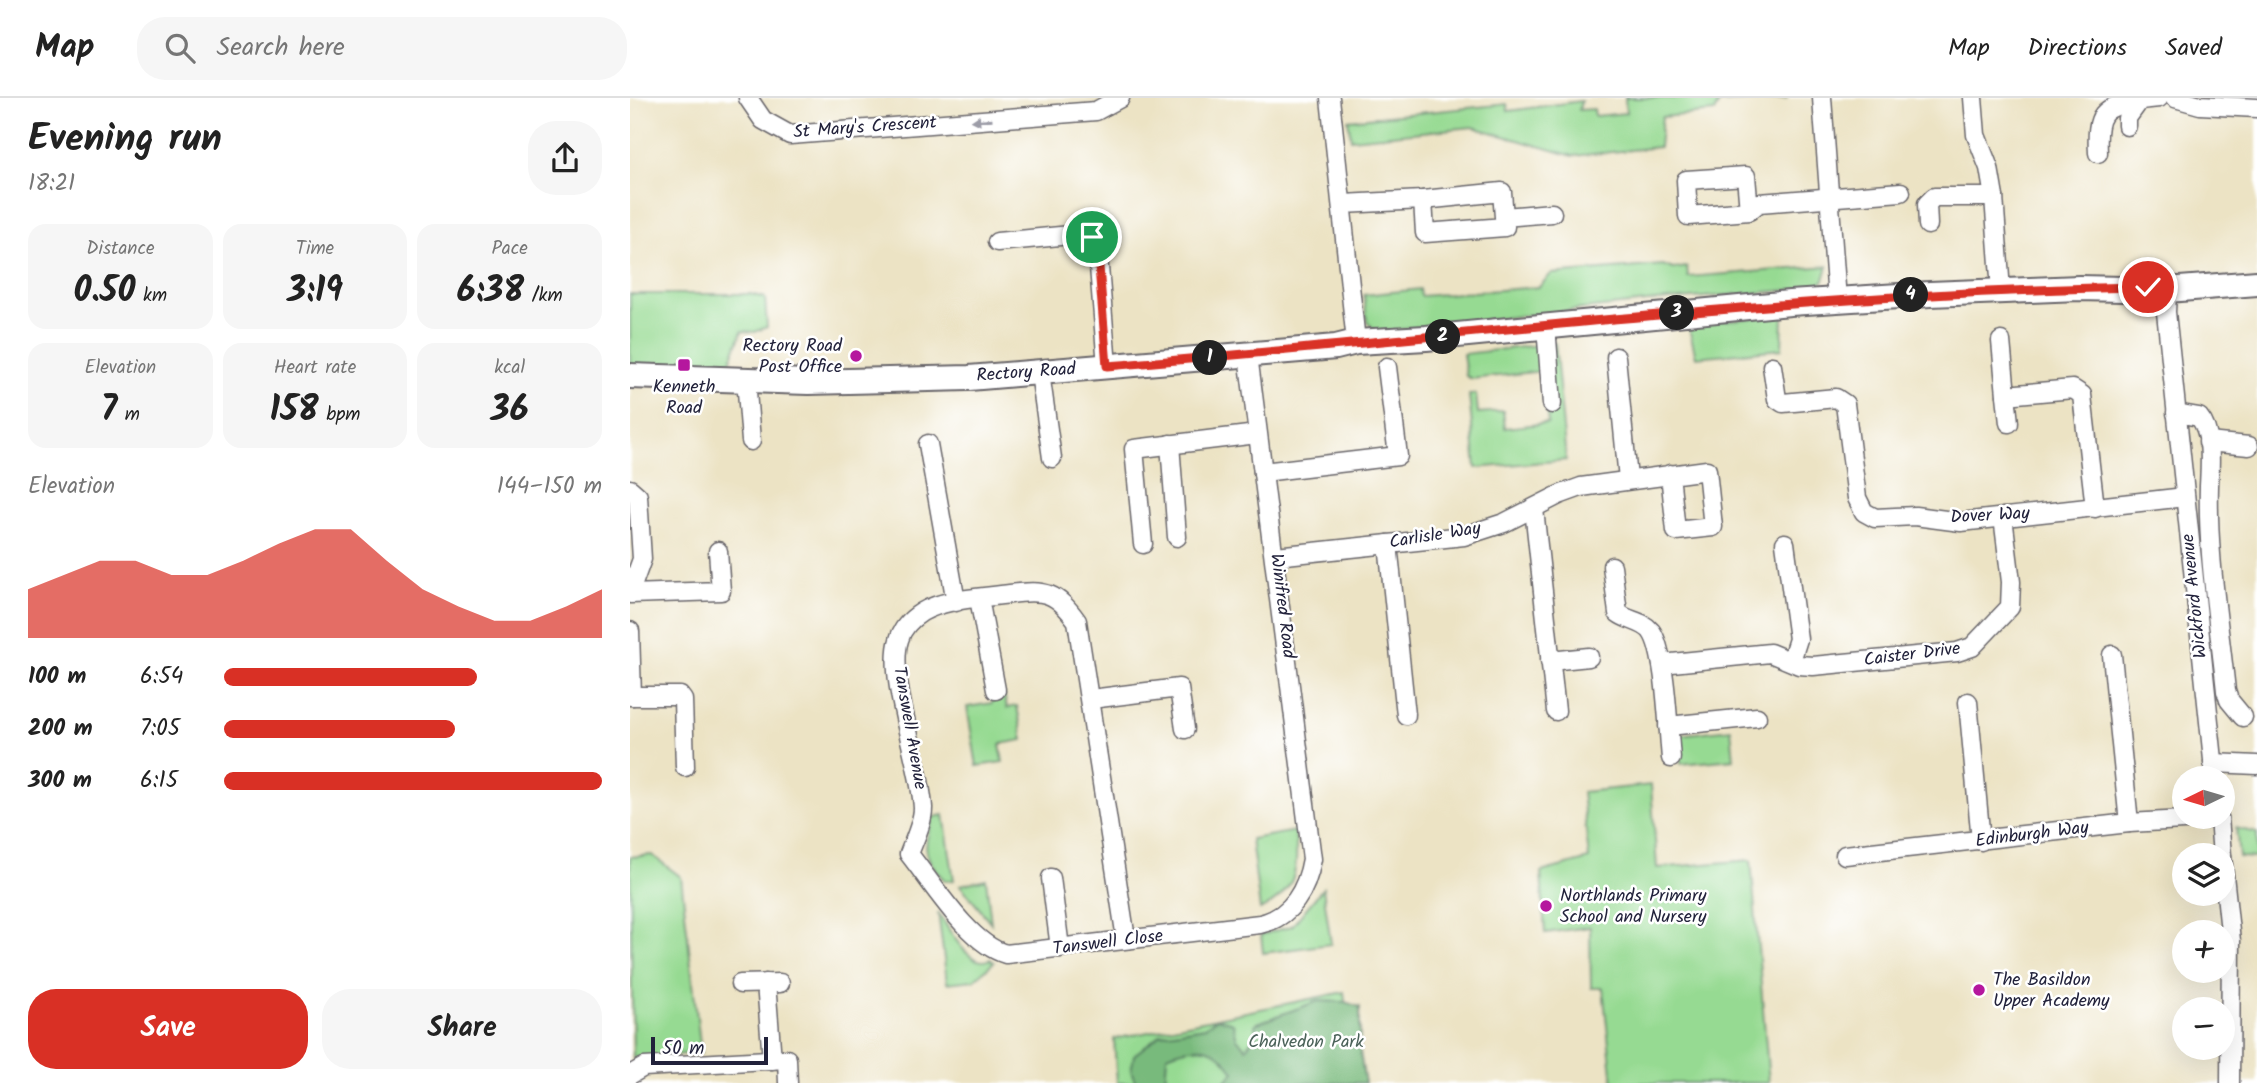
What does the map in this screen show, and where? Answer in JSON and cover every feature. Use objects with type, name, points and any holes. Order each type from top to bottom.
[{"type":"street","name":"St Mary's Crescent","points":[[748,98],[763,120],[790,135],[1096,111],[1119,98]]},
{"type":"street","points":[[1330,98],[1356,342]]},
{"type":"street","points":[[1822,98],[1837,300]]},
{"type":"street","points":[[1973,98],[1976,135],[1989,168],[1994,197],[2001,291]]},
{"type":"street","points":[[2098,153],[2096,127],[2101,114],[2112,105],[2159,98]]},
{"type":"street","points":[[2175,98],[2200,105],[2257,108]]},
{"type":"street","points":[[2127,126],[2127,118],[2140,100]]},
{"type":"street","points":[[1343,204],[1502,192],[1504,227],[1425,233],[1423,200]]},
{"type":"street","points":[[1749,211],[1759,203],[1900,192]]},
{"type":"street","points":[[1928,225],[1927,204],[1934,197],[1994,197]]},
{"type":"street","points":[[1504,217],[1552,213]]},
{"type":"street","points":[[997,242],[1082,234],[1097,242],[1107,366]]},
{"type":"street","name":"Rectory Road","points":[[630,376],[888,381],[1040,373],[1837,300],[2001,291],[2148,287],[2167,290],[2256,286]]},
{"type":"street","name":"Wickford Avenue","points":[[2167,290],[2166,312],[2213,766]]},
{"type":"street","points":[[1546,326],[1552,404]]},
{"type":"street","points":[[2001,341],[2009,423]]},
{"type":"street","name":"Winifred Road","points":[[1248,355],[1276,556],[1312,859]]},
{"type":"street","points":[[1616,357],[1628,479]]},
{"type":"street","name":"Dover Way","points":[[1772,366],[1777,399],[1783,403],[1836,398],[1845,404],[1855,489],[1859,505],[1869,516],[1884,519],[1915,516],[1961,522],[2185,497]]},
{"type":"street","points":[[1263,472],[1398,456],[1387,367]]},
{"type":"street","points":[[1040,373],[1052,458]]},
{"type":"street","points":[[746,379],[751,441]]},
{"type":"street","points":[[2007,396],[2078,391],[2083,401],[2095,508]]},
{"type":"street","points":[[2176,413],[2199,417],[2208,442],[2249,446]]},
{"type":"street","points":[[1143,544],[1134,449],[1257,434]]},
{"type":"street","name":"Wickford Avenue","points":[[2208,442],[2209,526],[2226,691],[2233,707],[2243,717]]},
{"type":"street","points":[[928,444],[956,602]]},
{"type":"street","points":[[1170,444],[1177,537]]},
{"type":"street","name":"Carlisle Way","points":[[1276,556],[1464,536],[1504,523],[1570,490],[1670,474]]},
{"type":"street","points":[[630,489],[638,496],[642,559],[630,593],[721,591],[718,551]]},
{"type":"street","points":[[1534,509],[1556,711]]},
{"type":"street","name":"Caister Drive","points":[[1662,664],[1770,653],[1791,662],[1813,666],[1957,652],[1972,647],[2010,607],[2011,582],[2003,517]]},
{"type":"street","points":[[1786,543],[1798,639],[1791,662]]},
{"type":"street","points":[[1388,544],[1406,715]]},
{"type":"street","points":[[1612,565],[1618,613],[1650,629],[1656,639],[1662,664],[1671,758]]},
{"type":"street","name":"Tanswell Avenue","points":[[909,854],[923,810],[898,670],[898,642],[909,622],[920,613],[956,602],[1027,591],[1049,593],[1062,600],[1077,621],[1091,699]]},
{"type":"street","points":[[979,598],[996,690]]},
{"type":"street","points":[[630,631],[631,696],[680,696],[685,768]]},
{"type":"street","points":[[2112,655],[2129,823]]},
{"type":"street","points":[[1550,661],[1589,657]]},
{"type":"street","points":[[1126,939],[1091,699],[1179,688],[1185,729]]},
{"type":"street","points":[[1968,702],[1981,841]]},
{"type":"street","points":[[1668,726],[1757,717]]},
{"type":"street","points":[[2235,768],[2257,765]]},
{"type":"street","name":"Edinburgh Way","points":[[1845,855],[2129,823],[2172,821]]},
{"type":"street","name":"Tanswell Close","points":[[909,854],[970,930],[996,952],[1006,954],[1269,922],[1291,907],[1300,896],[1312,859]]},
{"type":"street","points":[[1051,878],[1060,948]]},
{"type":"street","points":[[2227,906],[2231,940],[2230,1083]]},
{"type":"street","points":[[740,984],[773,983],[772,1060]]},
{"type":"street","points":[[630,1075],[644,1067],[787,1059],[788,1083]]},
{"type":"green space","points":[[1625,98],[1788,98],[1719,103],[1714,112],[1662,117],[1659,147],[1573,156],[1473,127],[1351,139],[1348,120],[1507,104],[1508,111],[1581,101],[1579,110],[1594,109],[1595,116],[1626,113]]},
{"type":"green space","points":[[1663,265],[1673,269],[1687,267],[1688,277],[1828,266],[1824,280],[1814,288],[1656,301],[1377,332],[1367,322],[1364,295],[1420,289],[1421,296],[1539,287],[1551,274]]},
{"type":"green space","points":[[630,294],[750,294],[765,298],[767,327],[755,332],[742,331],[730,362],[630,366]]},
{"type":"green space","points":[[1783,315],[1782,349],[1696,357],[1688,324]]},
{"type":"green space","points":[[1555,343],[1566,460],[1476,468],[1469,395],[1476,394],[1478,413],[1503,411],[1505,428],[1548,423],[1542,371],[1472,379],[1466,376],[1463,354]]},
{"type":"green space","points":[[1004,694],[1007,708],[1017,706],[1023,740],[1000,744],[1003,762],[977,766],[967,707],[992,703],[995,696]]},
{"type":"green space","points":[[1731,729],[1734,759],[1681,764],[1678,735]]},
{"type":"green space","points":[[1651,785],[1657,868],[1751,860],[1769,1083],[1613,1083],[1603,988],[1591,988],[1590,927],[1545,933],[1541,872],[1589,859],[1582,792]]},
{"type":"green space","points":[[944,815],[954,880],[945,881],[928,858],[926,845],[933,817]]},
{"type":"green space","points":[[2236,828],[2257,833],[2257,858],[2239,857]]},
{"type":"green space","points":[[1295,831],[1296,857],[1293,878],[1282,895],[1260,910],[1251,839]]},
{"type":"green space","points":[[652,855],[681,877],[701,1053],[633,1058],[630,857]]},
{"type":"green space","points":[[986,879],[991,923],[960,885]]},
{"type":"green space","points":[[1323,888],[1331,944],[1263,953],[1261,935],[1292,926]]},
{"type":"green space","points":[[938,912],[967,953],[975,959],[990,959],[994,962],[974,980],[947,983]]},
{"type":"green space","name":"Chalvedon Park","points":[[1344,992],[1354,1083],[1117,1083],[1114,1039]]},
{"type":"green space","name":"Chalvedon Park","points":[[1318,1001],[1345,1002],[1360,1007],[1360,1052],[1365,1083],[1224,1083],[1234,1072],[1227,1062],[1212,1051],[1197,1047],[1167,1055],[1165,1083],[1136,1083],[1131,1071],[1134,1055],[1161,1034],[1205,1027],[1217,1018],[1233,1023],[1237,1039],[1246,1048],[1256,1034],[1255,1024]]},
{"type":"place","name":"Rectory Road Post Office","points":[[856,356]]},
{"type":"place","name":"Kenneth Road","points":[[684,365]]},
{"type":"place","name":"Northlands Primary School and Nursery","points":[[1546,906]]},
{"type":"place","name":"The Basildon Upper Academy","points":[[1979,990]]},
{"type":"route","points":[[1092,237],[1097,242],[1107,366],[1336,347],[1356,342],[1371,343],[1790,303],[1930,294],[2148,287]]}]
